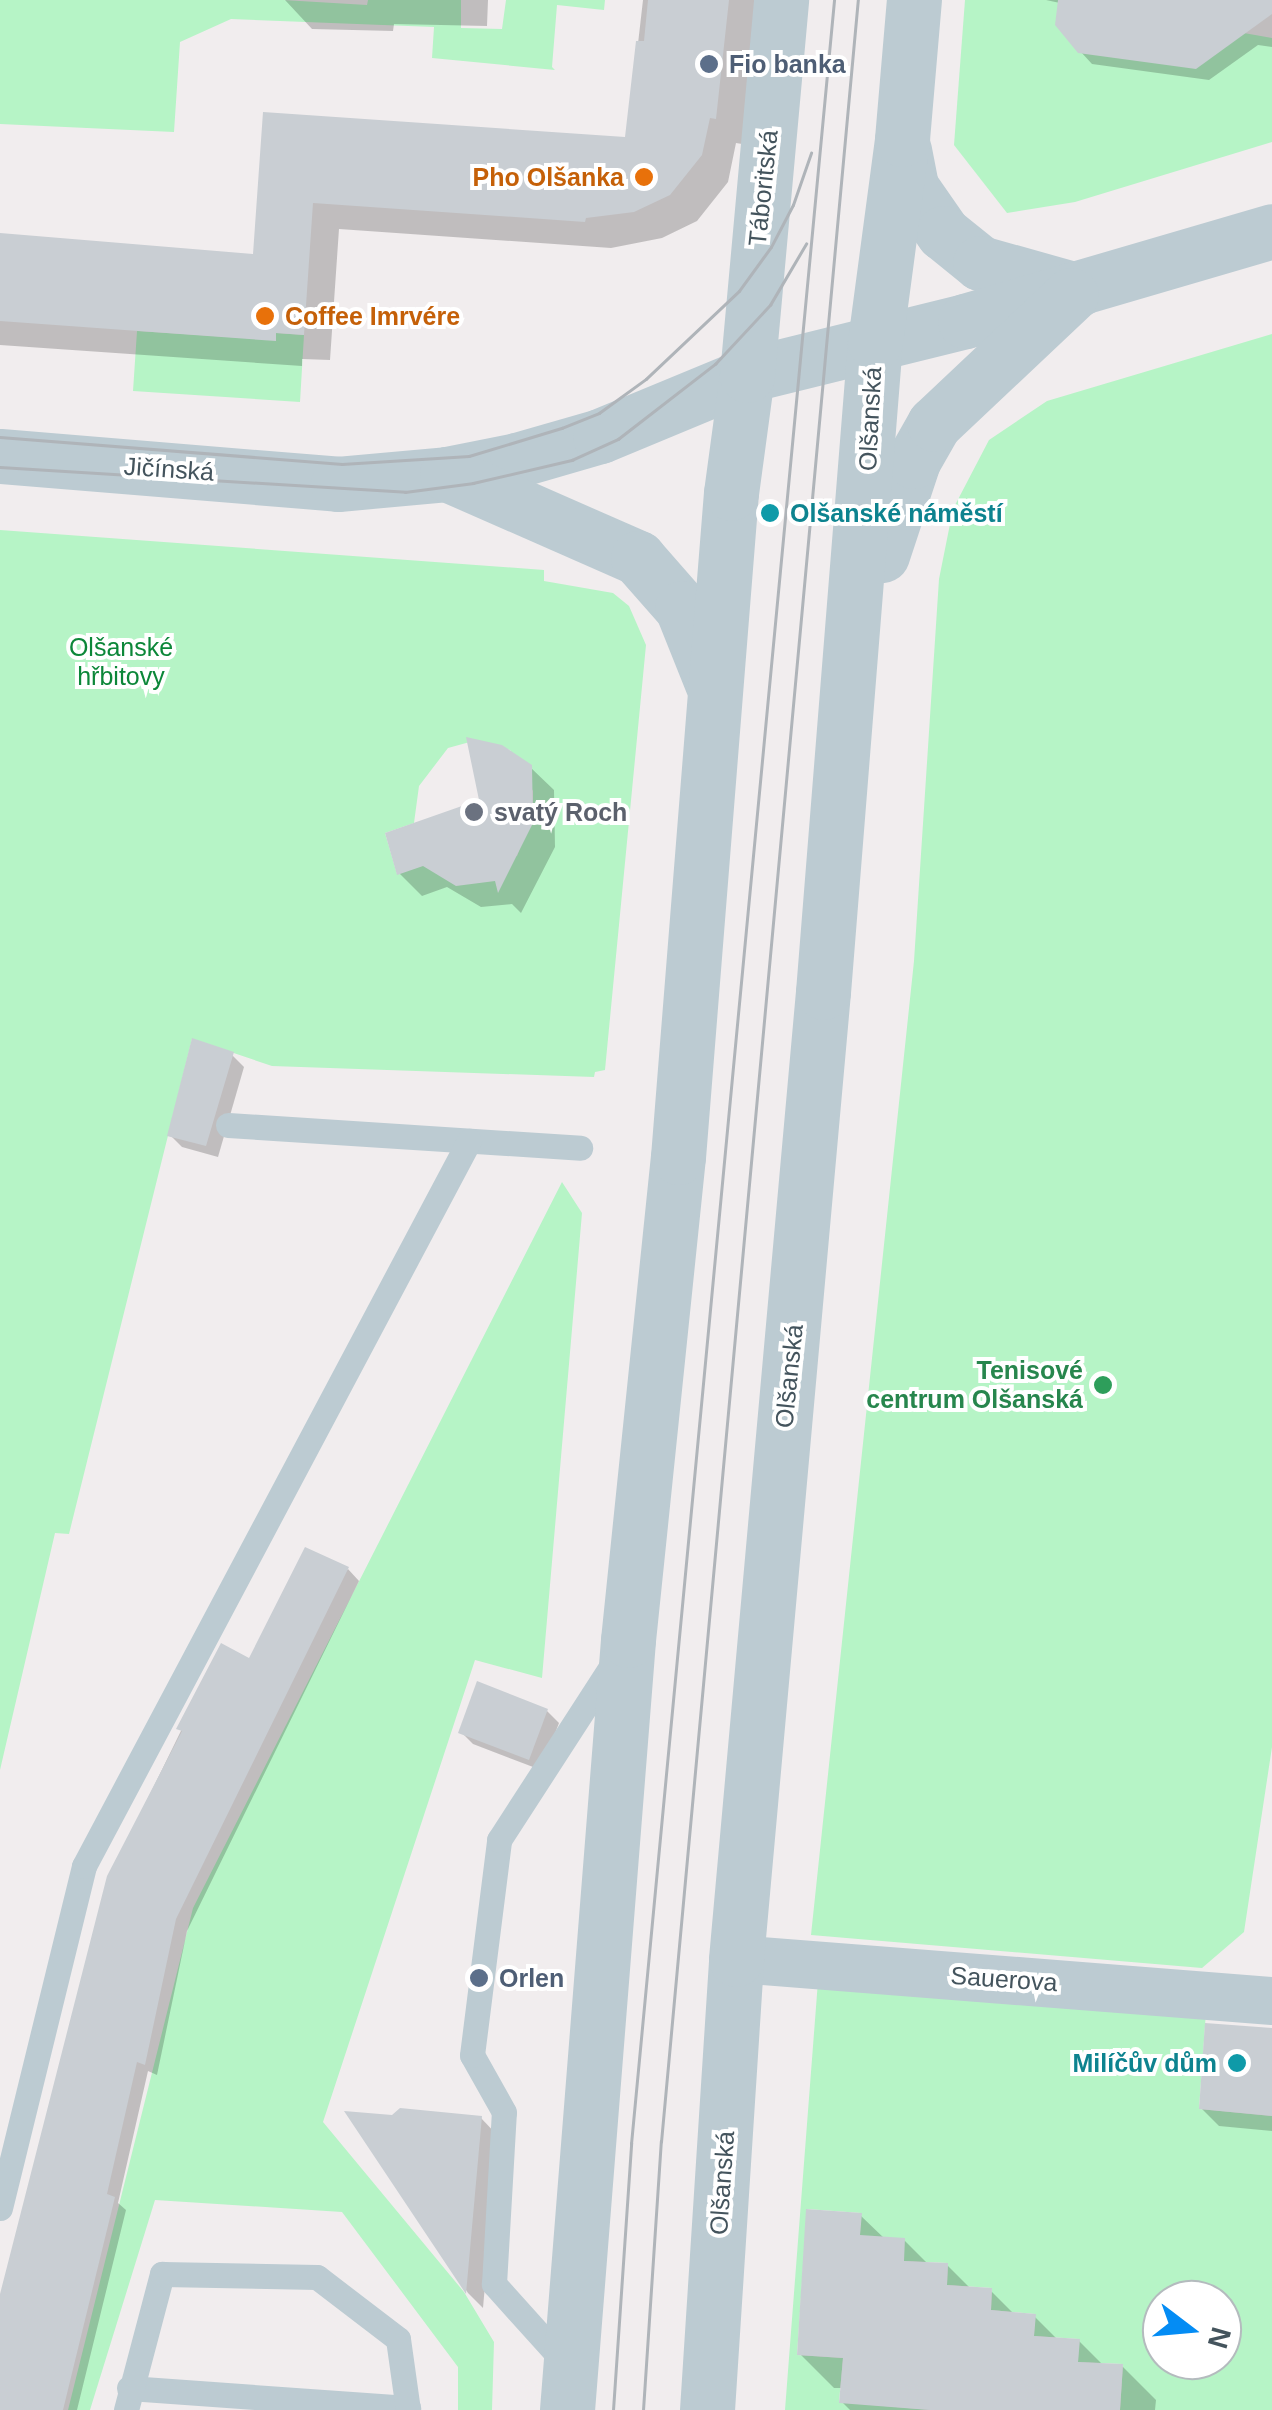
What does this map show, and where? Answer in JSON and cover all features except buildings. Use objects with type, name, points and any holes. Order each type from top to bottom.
[{"type":"street","name":"Táboritská","points":[[748,376],[781,0]]},
{"type":"street","points":[[874,342],[902,138],[914,0]]},
{"type":"street","points":[[902,138],[911,186],[943,233],[980,263],[1077,290]]},
{"type":"street","points":[[447,474],[517,460],[600,436],[748,376],[1077,290],[1272,231]]},
{"type":"street","points":[[852,649],[913,461],[934,424],[1077,290]]},
{"type":"street","name":"Olšanská","points":[[707,2410],[736,1959],[852,649],[874,342]]},
{"type":"street","points":[[568,2389],[628,1640],[678,1157],[731,493],[748,376]]},
{"type":"street","name":"Jičínská","points":[[0,456],[338,484],[447,474]]},
{"type":"street","points":[[447,474],[638,558],[682,608],[708,664],[715,694]]},
{"type":"street","name":"Sauerova","points":[[736,1959],[1272,2001]]},
{"type":"lane","points":[[228,1125],[580,1148]]},
{"type":"lane","points":[[0,2208],[84,1866],[470,1142]]},
{"type":"lane","points":[[568,2389],[494,2284],[504,2112],[472,2055],[499,1840],[628,1640]]},
{"type":"lane","points":[[162,2274],[317,2277],[398,2339],[408,2409],[127,2399],[162,2274]]},
{"type":"green space","points":[[0,0],[283,0],[367,5],[368,0],[461,0],[461,28],[502,29],[506,0],[605,0],[604,10],[557,5],[552,67],[555,70],[432,58],[434,27],[231,19],[180,42],[174,132],[0,124]]},
{"type":"green space","points":[[965,0],[1058,0],[1272,38],[1272,142],[1075,202],[1007,213],[954,145]]},
{"type":"green space","points":[[137,331],[276,340],[276,333],[304,335],[300,402],[133,391]]},
{"type":"green space","points":[[1272,334],[1272,1747],[1244,1932],[1202,1968],[811,1935],[914,961],[939,579],[953,509],[989,440],[1047,401]]},
{"type":"green space","name":"Olšanské hřbitovy","points":[[0,530],[544,570],[544,581],[613,593],[629,606],[646,645],[605,1070],[595,1072],[594,1077],[272,1066],[192,1039],[69,1534],[55,1533],[0,1770]],"holes":[[[477,740],[510,750],[533,791],[533,812],[517,856],[428,864],[397,874],[385,833],[414,823],[419,786],[448,748]]]},
{"type":"green space","points":[[562,1182],[582,1213],[542,1678],[475,1660],[323,2122],[464,2292],[494,2342],[492,2410],[458,2410],[458,2367],[342,2212],[155,2200],[90,2410],[68,2410],[193,1908]]},
{"type":"green space","points":[[818,1981],[1206,2012],[1199,2109],[1272,2116],[1272,2410],[1120,2410],[1123,2364],[1078,2362],[1079,2339],[1034,2336],[1035,2314],[991,2310],[992,2288],[947,2285],[948,2263],[904,2261],[860,2235],[861,2213],[807,2209],[797,2355],[843,2358],[839,2402],[930,2410],[785,2410]]},
{"type":"tram line","points":[[613,2410],[631,2144],[834,0]]},
{"type":"tram line","points":[[643,2410],[661,2142],[858,0]]},
{"type":"tram line","points":[[0,437],[342,464],[469,456],[562,428],[599,413],[646,379],[739,291],[771,247],[793,205],[811,153]]},
{"type":"tram line","points":[[0,467],[405,492],[473,483],[572,460],[618,439],[715,364],[770,305],[806,244]]},
{"type":"place","name":"Fio banka","points":[[709,64]]},
{"type":"place","name":"Pho Olšanka","points":[[644,177]]},
{"type":"place","name":"Coffee Imrvére","points":[[265,316]]},
{"type":"place","name":"Olšanské náměstí","points":[[770,513]]},
{"type":"place","name":"svatý Roch","points":[[474,812]]},
{"type":"place","name":"Tenisové centrum Olšanská","points":[[1103,1385]]},
{"type":"place","name":"Orlen","points":[[479,1978]]},
{"type":"place","name":"Milíčův dům","points":[[1237,2063]]}]
